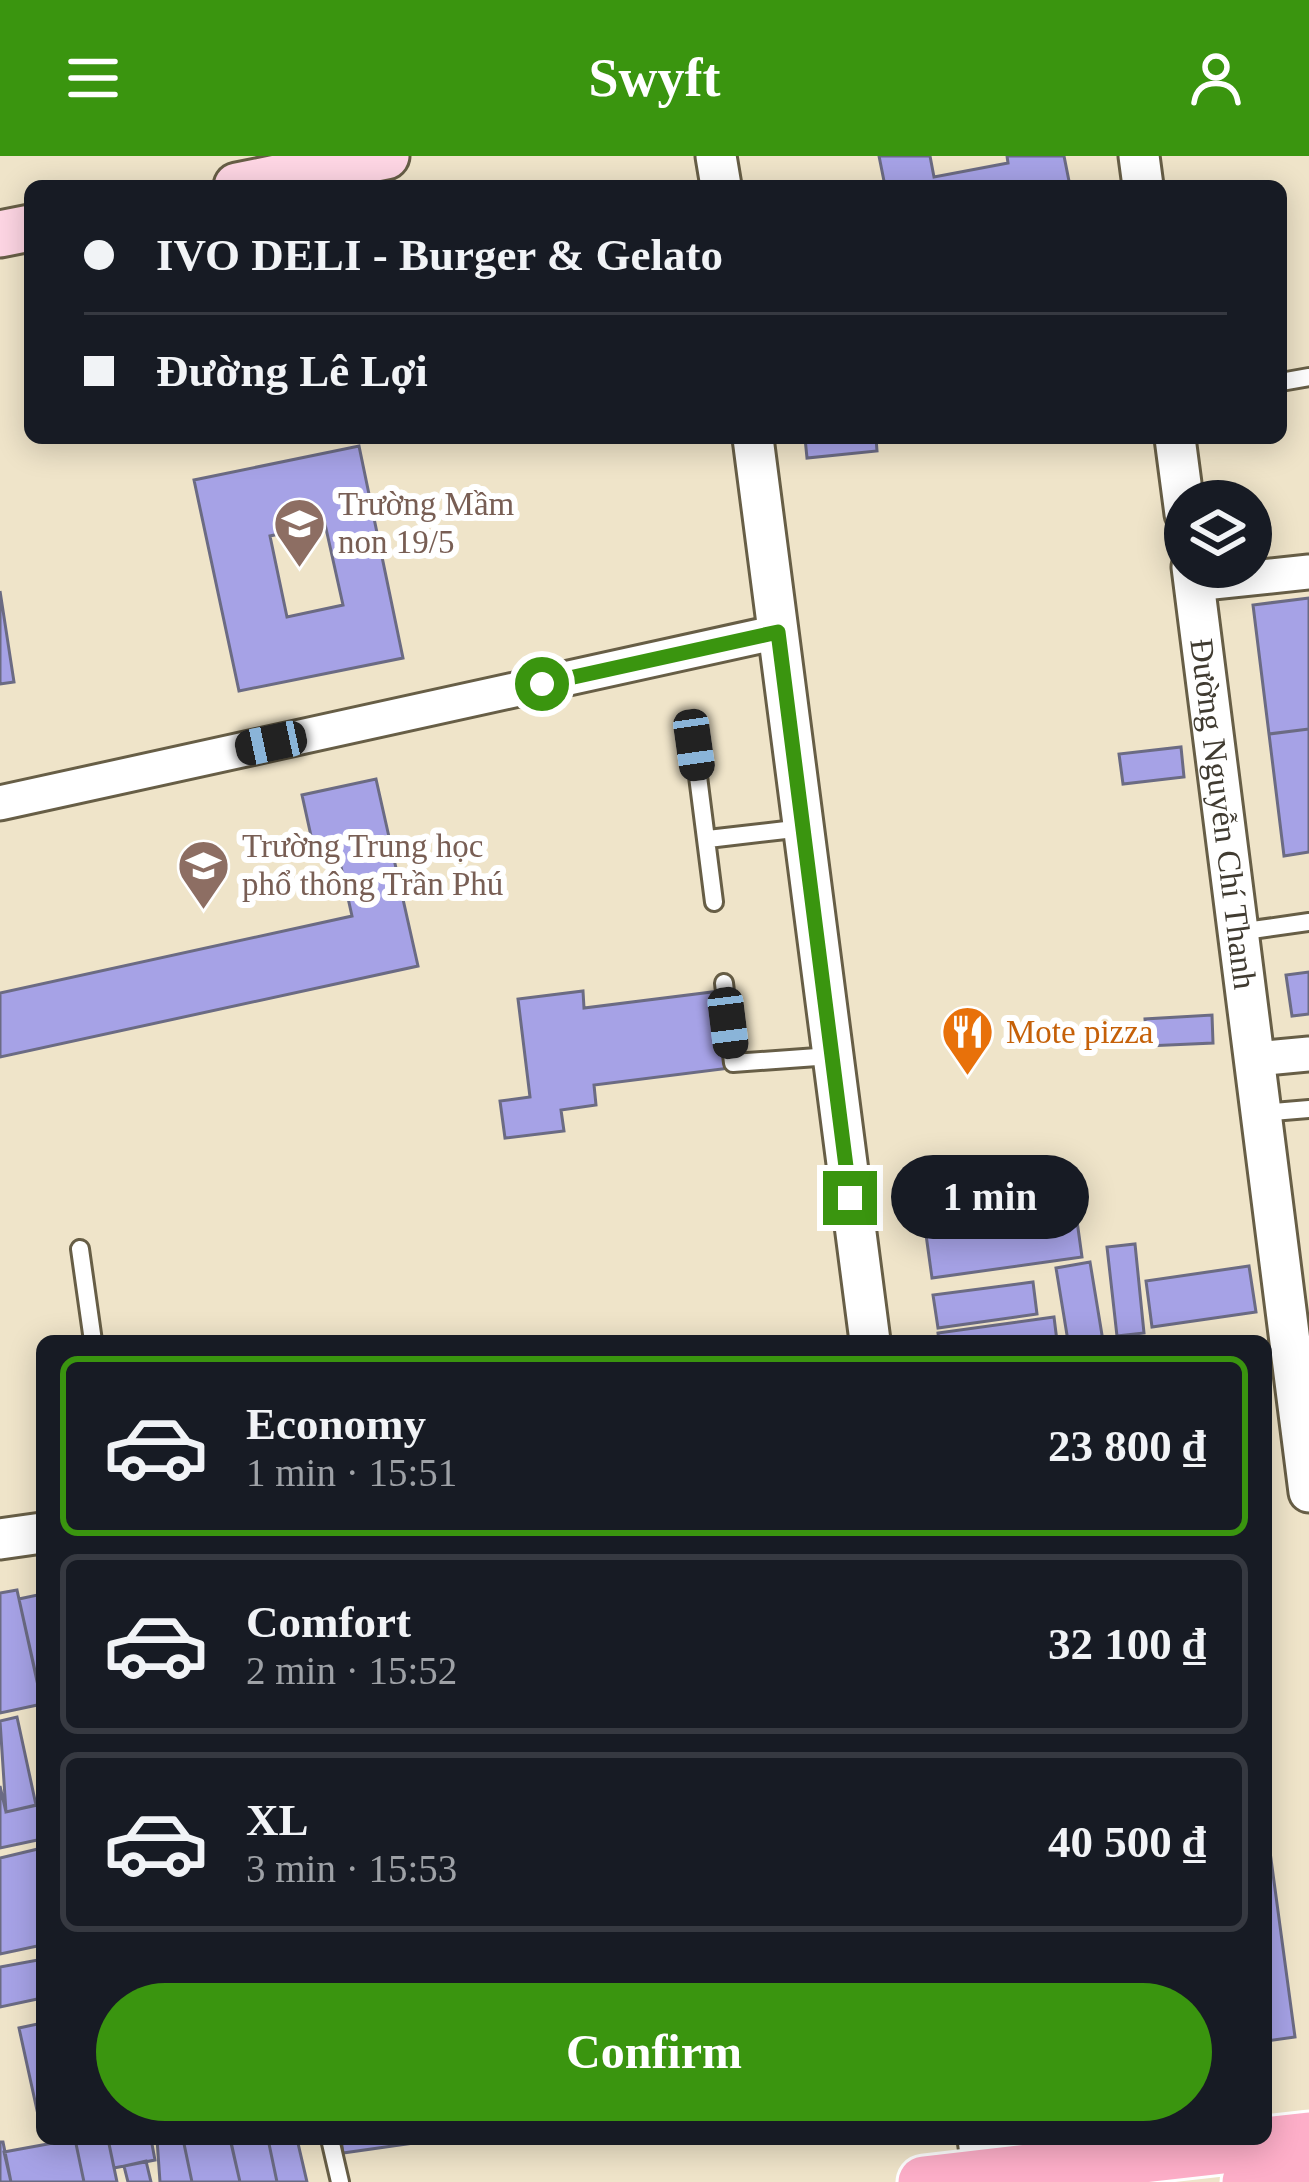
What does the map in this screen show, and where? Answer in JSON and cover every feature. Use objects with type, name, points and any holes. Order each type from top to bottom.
[{"type":"main road","points":[[264,180],[361,158]]},
{"type":"main road","points":[[1272,2141],[1309,2138]]},
{"type":"main road","points":[[925,2182],[982,2165],[1224,2145]]},
{"type":"main road","points":[[1248,2182],[1309,2175]]},
{"type":"street","points":[[754,444],[869,1335]]},
{"type":"street","points":[[1176,444],[1181,480]]},
{"type":"street","points":[[1272,573],[1309,572]]},
{"type":"street","name":"Đường Nguyễn Chí Thanh","points":[[1194,588],[1262,1113],[1277,1352],[1309,1492]]},
{"type":"street","points":[[0,803],[778,632]]},
{"type":"street","points":[[1256,1059],[1309,1054]]},
{"type":"street","points":[[0,1540],[36,1534]]},
{"type":"lane","points":[[694,745],[714,902]]},
{"type":"lane","points":[[708,838],[804,827]]},
{"type":"lane","points":[[1237,932],[1309,922]]},
{"type":"lane","points":[[724,983],[733,1063],[831,1056]]},
{"type":"lane","points":[[1262,1113],[1309,1109]]},
{"type":"lane","points":[[80,1250],[92,1335]]},
{"type":"lane","points":[[332,2145],[340,2182]]},
{"type":"building","points":[[879,156],[930,156],[934,177],[1008,163],[1007,156],[1064,156],[1069,180],[884,180]]},
{"type":"building","points":[[806,444],[876,444],[877,451],[807,458]]},
{"type":"building","name":"Trường Mầm non 19/5","points":[[359,446],[403,658],[239,691],[194,480]],"holes":[[[325,524],[343,605],[287,617],[270,536]]]},
{"type":"building","points":[[0,591],[14,682],[0,684]]},
{"type":"building","points":[[1309,598],[1309,729],[1269,734],[1253,605]]},
{"type":"building","points":[[1309,729],[1309,852],[1284,856],[1269,734]]},
{"type":"building","points":[[1181,747],[1184,777],[1123,784],[1119,754]]},
{"type":"building","points":[[376,779],[418,966],[0,1057],[0,993],[352,916],[335,840],[313,845],[302,795]]},
{"type":"building","points":[[1309,972],[1309,1014],[1292,1016],[1286,975]]},
{"type":"building","points":[[583,991],[584,1008],[720,991],[730,1068],[594,1085],[596,1105],[561,1110],[564,1131],[505,1138],[500,1101],[530,1097],[518,999]]},
{"type":"building","points":[[1212,1015],[1213,1043],[1147,1046],[1145,1019]]},
{"type":"building","points":[[1073,1192],[1082,1257],[932,1278],[923,1213]]},
{"type":"building","points":[[1135,1244],[1144,1333],[1117,1335],[1107,1247]]},
{"type":"building","points":[[1090,1262],[1102,1335],[1067,1335],[1056,1268]]},
{"type":"building","points":[[1249,1266],[1256,1312],[1152,1327],[1146,1281]]},
{"type":"building","points":[[1033,1282],[1037,1314],[938,1328],[933,1295]]},
{"type":"building","points":[[1054,1317],[1056,1335],[938,1335]]},
{"type":"building","points":[[17,1590],[36,1677],[36,1705],[0,1713],[0,1593]]},
{"type":"building","points":[[36,1595],[36,1675],[19,1599]]},
{"type":"building","points":[[17,1717],[36,1805],[6,1812],[0,1721]]},
{"type":"building","points":[[0,1786],[6,1812],[36,1805],[36,1840],[0,1848]]},
{"type":"building","points":[[36,1849],[36,1946],[0,1954],[0,1858]]},
{"type":"building","points":[[1272,1866],[1295,2037],[1272,2040]]},
{"type":"building","points":[[36,1960],[36,1999],[0,2007],[0,1967]]},
{"type":"building","points":[[36,2024],[36,2106],[19,2028]]},
{"type":"building","points":[[3,2142],[11,2182],[0,2182]]},
{"type":"building","points":[[76,2145],[109,2145],[117,2182],[84,2182]]},
{"type":"building","points":[[76,2145],[84,2182],[11,2182],[4,2152]]},
{"type":"building","points":[[109,2145],[152,2145],[155,2160],[114,2168]]},
{"type":"building","points":[[157,2145],[184,2145],[192,2182],[160,2182]]},
{"type":"building","points":[[184,2145],[231,2145],[240,2182],[192,2182]]},
{"type":"building","points":[[232,2145],[269,2145],[277,2182],[240,2182]]},
{"type":"building","points":[[269,2145],[298,2145],[307,2182],[277,2182]]},
{"type":"building","points":[[342,2145],[400,2145],[343,2153]]},
{"type":"building","points":[[146,2161],[151,2182],[128,2182],[124,2166]]},
{"type":"place","name":"Trường Mầm non 19/5","points":[[299,569]]},
{"type":"place","name":"Trường Trung học phổ thông Trần Phú","points":[[203,911]]},
{"type":"place","name":"Mote pizza","points":[[967,1078]]},
{"type":"route","points":[[542,684],[778,632],[850,1198]]}]
